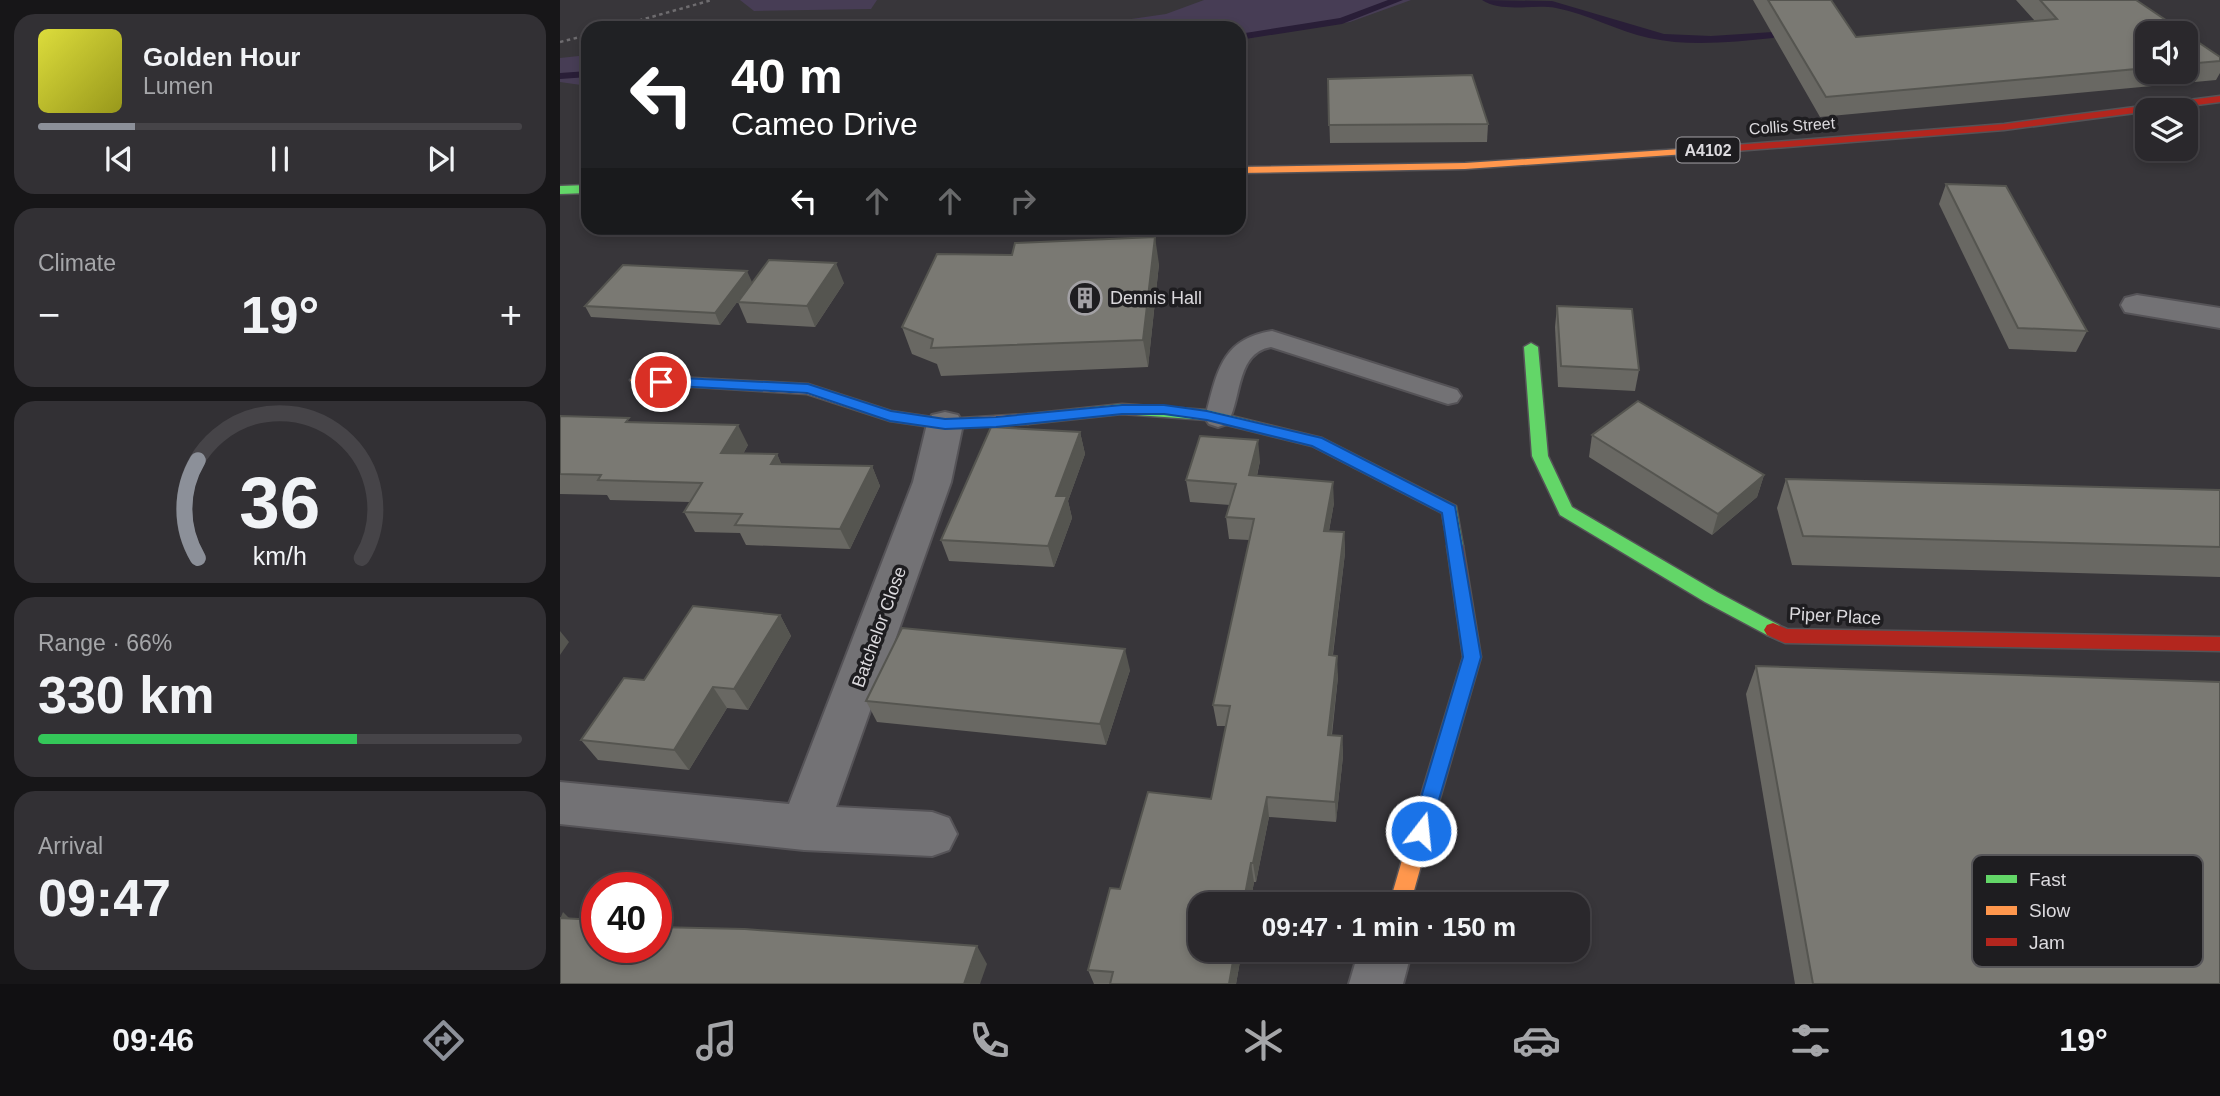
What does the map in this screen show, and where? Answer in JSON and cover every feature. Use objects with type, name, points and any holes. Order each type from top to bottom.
[{"type":"street","name":"Collis Street","points":[[1246,170],[1465,166],[1688,152],[2004,127],[2220,99]]},
{"type":"street","points":[[560,190],[581,189]]},
{"type":"street","points":[[2137,305],[2220,318]]},
{"type":"street","name":"Piper Place","points":[[1531,347],[1540,456],[1566,511],[1711,597],[1785,636],[2220,644]]},
{"type":"street","points":[[637,380],[808,389],[890,416],[945,424],[1122,410],[1164,410],[1218,418],[1317,442],[1450,510],[1472,657],[1403,892]]},
{"type":"street","name":"Batchelor Close","points":[[804,828],[932,482],[945,424]]},
{"type":"street","points":[[560,803],[804,828],[932,834]]},
{"type":"street","points":[[1376,984],[1382,962]]},
{"type":"lane","points":[[1218,418],[1230,376],[1244,347],[1258,339],[1272,339],[1448,396]]},
{"type":"path","points":[[637,21],[712,0]]},
{"type":"path","points":[[560,42],[581,37]]},
{"type":"shaded area","points":[[740,0],[877,0],[871,9],[754,11]]},
{"type":"shaded area","points":[[1204,0],[1411,0],[1350,22],[1246,38],[1246,21],[1118,21],[1166,14]]},
{"type":"shaded area","points":[[581,56],[581,85],[560,82],[560,58]]},
{"type":"building","points":[[1768,0],[1831,0],[1856,37],[2057,19],[2040,0],[2136,0],[2167,21],[2135,21],[2135,69],[1826,97]]},
{"type":"building","points":[[2198,42],[2220,57],[2220,61],[2198,63]]},
{"type":"building","points":[[1472,75],[1488,124],[1329,125],[1328,79]]},
{"type":"building","points":[[1946,184],[2006,186],[2087,331],[2018,328]]},
{"type":"building","points":[[1155,237],[1143,340],[931,348],[933,339],[902,327],[937,254],[1012,255],[1015,243]]},
{"type":"building","points":[[769,260],[836,263],[807,306],[738,302]]},
{"type":"building","points":[[623,265],[747,271],[715,313],[585,306]]},
{"type":"building","points":[[1557,306],[1632,309],[1639,370],[1561,366]]},
{"type":"building","points":[[1638,401],[1764,475],[1718,514],[1592,435]]},
{"type":"building","points":[[560,416],[629,418],[626,422],[738,425],[721,453],[777,454],[771,464],[872,466],[840,529],[735,525],[742,514],[684,512],[702,483],[598,480],[601,475],[560,474]]},
{"type":"building","points":[[991,427],[1080,432],[1056,496],[1067,496],[1048,546],[941,540]]},
{"type":"building","points":[[1200,436],[1258,440],[1249,475],[1333,482],[1324,531],[1344,532],[1329,655],[1337,656],[1328,735],[1342,736],[1335,802],[1267,797],[1245,892],[1188,892],[1188,962],[1233,962],[1229,984],[1110,984],[1113,972],[1088,970],[1110,888],[1120,889],[1148,792],[1211,799],[1230,706],[1213,705],[1254,519],[1226,517],[1236,484],[1186,480]]},
{"type":"building","points":[[1786,479],[2220,490],[2220,547],[1803,536]]},
{"type":"building","points":[[693,606],[780,615],[734,689],[713,687],[674,750],[581,740],[624,678],[644,680]]},
{"type":"building","points":[[902,628],[1125,649],[1100,724],[866,701]]},
{"type":"building","points":[[1756,666],[2220,682],[2220,984],[1813,984]]},
{"type":"building","points":[[560,918],[581,919],[581,963],[672,963],[672,927],[745,929],[977,946],[964,984],[560,984]]},
{"type":"waterway","points":[[1246,36],[1342,21],[1398,0]]},
{"type":"waterway","points":[[1487,0],[1565,6],[1637,32],[1664,38],[1711,40],[1773,35]]},
{"type":"waterway","points":[[560,76],[581,74]]},
{"type":"traffic: fast","points":[[560,190],[581,189]]},
{"type":"traffic: fast","points":[[1531,347],[1540,456],[1566,511],[1711,597],[1773,630]]},
{"type":"traffic: fast","points":[[1028,419],[1122,409],[1207,415],[1317,442],[1450,510],[1455,546]]},
{"type":"traffic: slow","points":[[1246,170],[1465,166],[1697,151]]},
{"type":"traffic: slow","points":[[637,380],[808,389],[890,416],[945,424],[1028,419]]},
{"type":"traffic: slow","points":[[1403,892],[1426,812]]},
{"type":"traffic: jam","points":[[1697,151],[2004,127],[2220,99]]},
{"type":"traffic: jam","points":[[1426,812],[1472,657],[1455,546]]},
{"type":"traffic: jam","points":[[1773,630],[1785,636],[2220,644]]},
{"type":"place","name":"Dennis Hall","points":[[1085,298]]},
{"type":"route","points":[[661,382],[808,389],[890,416],[945,424],[1122,410],[1164,410],[1207,415],[1317,442],[1450,510],[1472,657],[1421,831]]}]
